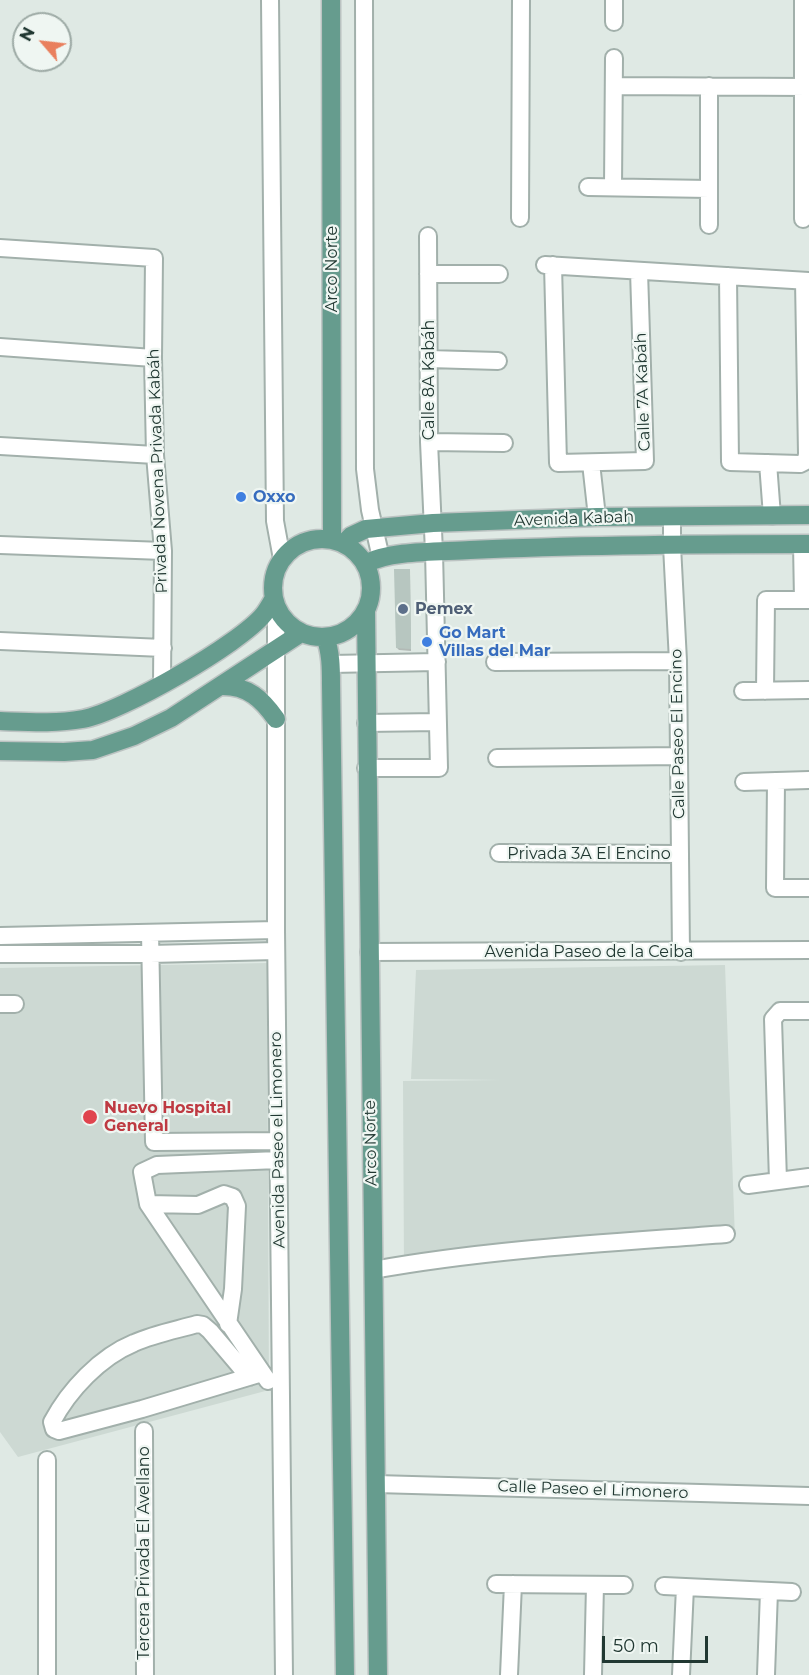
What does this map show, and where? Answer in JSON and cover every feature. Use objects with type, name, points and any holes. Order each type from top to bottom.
[{"type":"main road","name":"Arco Norte","points":[[331,0],[338,541]]},
{"type":"main road","name":"Avenida Kabah","points":[[338,541],[375,528],[433,523],[597,517],[809,515]]},
{"type":"main road","points":[[318,538],[338,541],[373,561],[372,593],[366,612],[353,627],[344,632],[325,637],[301,633],[291,626],[275,602],[273,584],[276,571],[282,559],[304,542],[318,538]]},
{"type":"main road","name":"Avenida Kabah","points":[[373,561],[434,552],[573,545],[806,544]]},
{"type":"main road","points":[[0,721],[37,723],[84,719],[109,711],[162,684],[239,636],[275,602]]},
{"type":"main road","name":"Arco Norte","points":[[366,612],[378,1675]]},
{"type":"main road","points":[[0,751],[64,752],[93,750],[107,746],[171,718],[301,633]]},
{"type":"main road","name":"Arco Norte","points":[[325,637],[331,664],[345,1675]]},
{"type":"main road","points":[[223,686],[241,688],[256,695],[276,719]]},
{"type":"street","points":[[270,0],[275,521],[282,559]]},
{"type":"street","points":[[364,0],[365,468],[370,510],[375,528],[373,561]]},
{"type":"street","points":[[520,218],[521,0]]},
{"type":"street","points":[[614,0],[614,22]]},
{"type":"street","points":[[803,0],[806,87],[803,219]]},
{"type":"street","points":[[613,187],[614,58]]},
{"type":"street","points":[[614,86],[806,87]]},
{"type":"street","points":[[709,87],[709,225]]},
{"type":"street","points":[[588,187],[709,189]]},
{"type":"street","name":"Calle 8A Kabáh","points":[[366,768],[439,768],[438,662],[429,442],[428,236]]},
{"type":"street","name":"Privada Novena Privada Kabáh","points":[[0,248],[154,258],[155,455],[163,551],[162,684]]},
{"type":"street","name":"Calle 7A Kabáh","points":[[639,271],[645,461],[558,463],[549,265],[639,271],[728,276],[806,281],[806,461],[800,464],[730,462],[728,276]]},
{"type":"street","points":[[428,274],[499,274]]},
{"type":"street","points":[[0,347],[153,358]]},
{"type":"street","points":[[429,359],[498,361]]},
{"type":"street","points":[[429,442],[504,443]]},
{"type":"street","points":[[0,446],[155,455]]},
{"type":"street","points":[[591,463],[597,517]]},
{"type":"street","points":[[768,463],[772,516]]},
{"type":"street","name":"Calle Paseo El Encino","points":[[672,516],[678,662],[681,952]]},
{"type":"street","points":[[765,690],[766,600],[806,600],[806,544]]},
{"type":"street","points":[[0,545],[163,551]]},
{"type":"street","name":"Avenida Paseo el Limonero","points":[[275,602],[276,951],[284,1675]]},
{"type":"street","points":[[0,641],[163,648]]},
{"type":"street","points":[[331,664],[438,662]]},
{"type":"street","points":[[495,662],[678,662]]},
{"type":"street","points":[[743,691],[809,690]]},
{"type":"street","points":[[366,723],[438,722]]},
{"type":"street","points":[[497,758],[679,756]]},
{"type":"street","points":[[744,782],[809,780]]},
{"type":"street","points":[[776,781],[775,888],[809,888]]},
{"type":"street","name":"Privada 3A El Encino","points":[[499,854],[680,854]]},
{"type":"street","points":[[0,936],[276,930]]},
{"type":"street","points":[[150,933],[154,1142],[278,1141]]},
{"type":"street","name":"Avenida Paseo de la Ceiba","points":[[369,952],[809,950]]},
{"type":"street","points":[[0,954],[276,951]]},
{"type":"street","points":[[778,1181],[773,1019],[780,1011],[809,1011]]},
{"type":"street","points":[[256,1375],[228,1324],[148,1204],[142,1172],[157,1166],[278,1160]]},
{"type":"street","points":[[748,1185],[809,1177]]},
{"type":"street","points":[[148,1204],[198,1205],[224,1194],[232,1197],[237,1206],[237,1218],[233,1288],[228,1324]]},
{"type":"street","points":[[373,1270],[445,1258],[726,1234]]},
{"type":"street","points":[[256,1375],[58,1431],[54,1429],[52,1422],[62,1405],[103,1361],[134,1343],[197,1324],[203,1325],[210,1331],[256,1375],[280,1399]]},
{"type":"street","name":"Tercera Privada El Avellano","points":[[144,1431],[145,1675]]},
{"type":"street","points":[[47,1460],[47,1675]]},
{"type":"street","name":"Calle Paseo el Limonero","points":[[376,1484],[809,1496]]},
{"type":"street","points":[[496,1584],[624,1585]]},
{"type":"street","points":[[509,1675],[513,1584]]},
{"type":"street","points":[[593,1675],[595,1585]]},
{"type":"street","points":[[664,1586],[792,1592]]},
{"type":"street","points":[[681,1675],[685,1587]]},
{"type":"street","points":[[766,1675],[769,1591]]},
{"type":"shaded area","points":[[267,963],[269,1390],[18,1457],[0,1432],[0,968]]},
{"type":"shaded area","points":[[725,965],[735,1239],[404,1270],[403,1081],[501,1080],[411,1079],[416,970]]},
{"type":"building","name":"Pemex","points":[[394,569],[410,569],[411,649],[396,648]]},
{"type":"place","name":"Oxxo","points":[[241,497]]},
{"type":"place","name":"Pemex","points":[[403,609]]},
{"type":"place","name":"Go Mart Villas del Mar","points":[[427,642]]},
{"type":"place","name":"Nuevo Hospital General","points":[[90,1117]]}]
